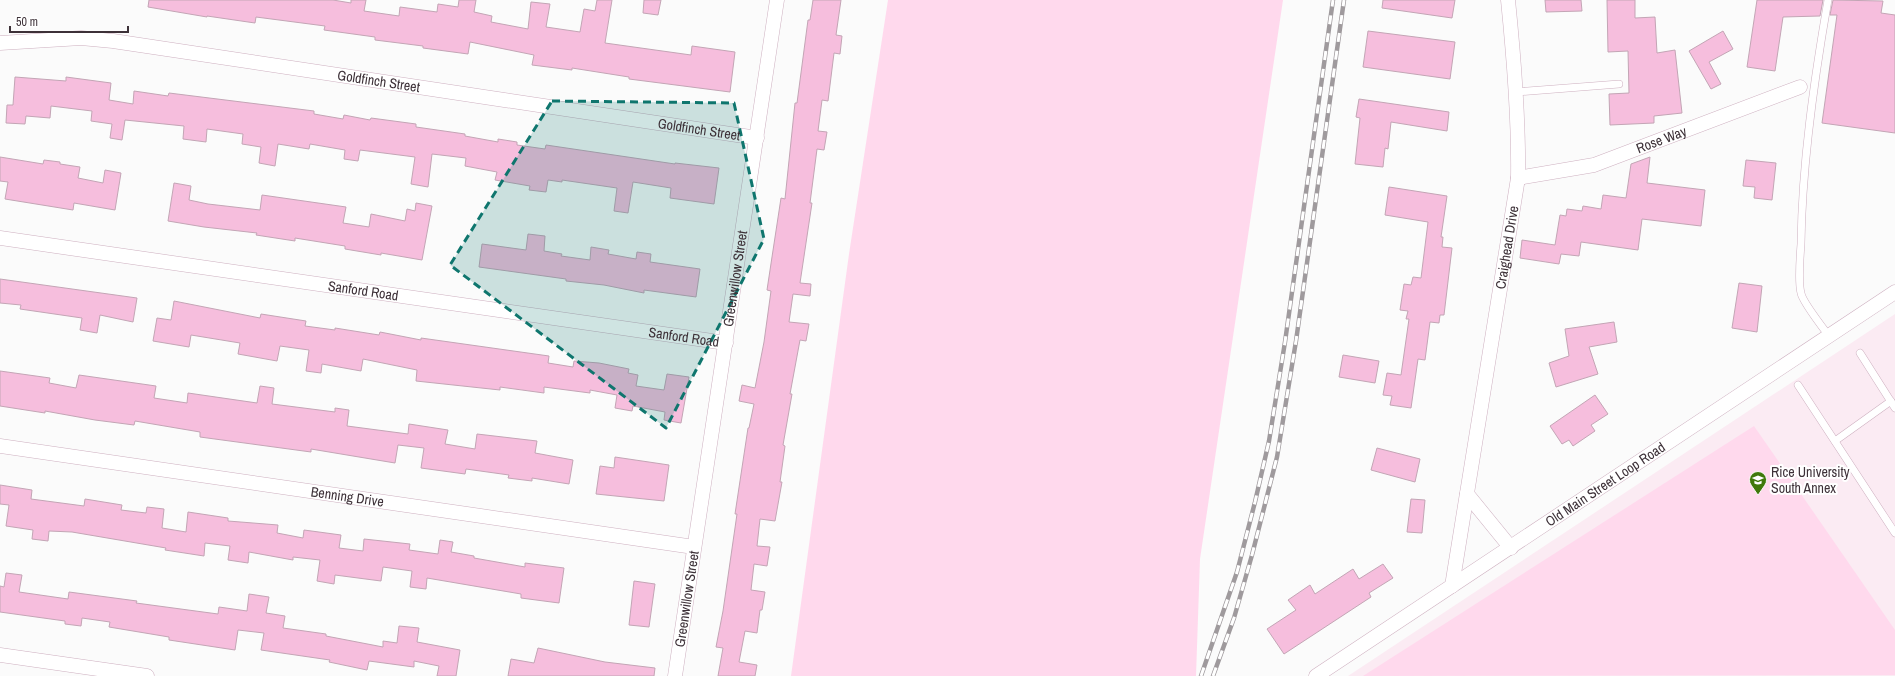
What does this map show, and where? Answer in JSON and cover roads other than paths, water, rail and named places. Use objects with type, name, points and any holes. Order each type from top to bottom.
[{"type":"street","name":"Greenwillow Street","points":[[675,676],[777,0]]},
{"type":"street","name":"Craighead Drive","points":[[1452,586],[1518,178],[1519,142],[1508,0]]},
{"type":"street","name":"Goldfinch Street","points":[[0,43],[81,38],[113,41],[757,138]]},
{"type":"street","name":"Rose Way","points":[[1518,178],[1594,165],[1800,87]]},
{"type":"street","name":"Sanford Road","points":[[0,238],[726,343]]},
{"type":"street","name":"Old Main Street Loop Road","points":[[1316,676],[1895,292]]},
{"type":"street","name":"Benning Drive","points":[[0,446],[694,546]]},
{"type":"street","points":[[1467,494],[1510,548]]},
{"type":"street","points":[[0,655],[147,676]]},
{"type":"lane","points":[[1828,0],[1806,155],[1801,212],[1800,293],[1829,336]]},
{"type":"lane","points":[[1516,92],[1619,84]]},
{"type":"lane","points":[[1860,353],[1895,408]]},
{"type":"lane","points":[[1798,385],[1895,533]]},
{"type":"lane","points":[[1835,441],[1891,401]]},
{"type":"railway","points":[[1201,676],[1237,572],[1269,441],[1285,342],[1333,0]]},
{"type":"railway","points":[[1213,676],[1234,618],[1277,457],[1296,341],[1344,0]]},
{"type":"place","name":"Rice University South Annex","points":[[1758,495]]}]
